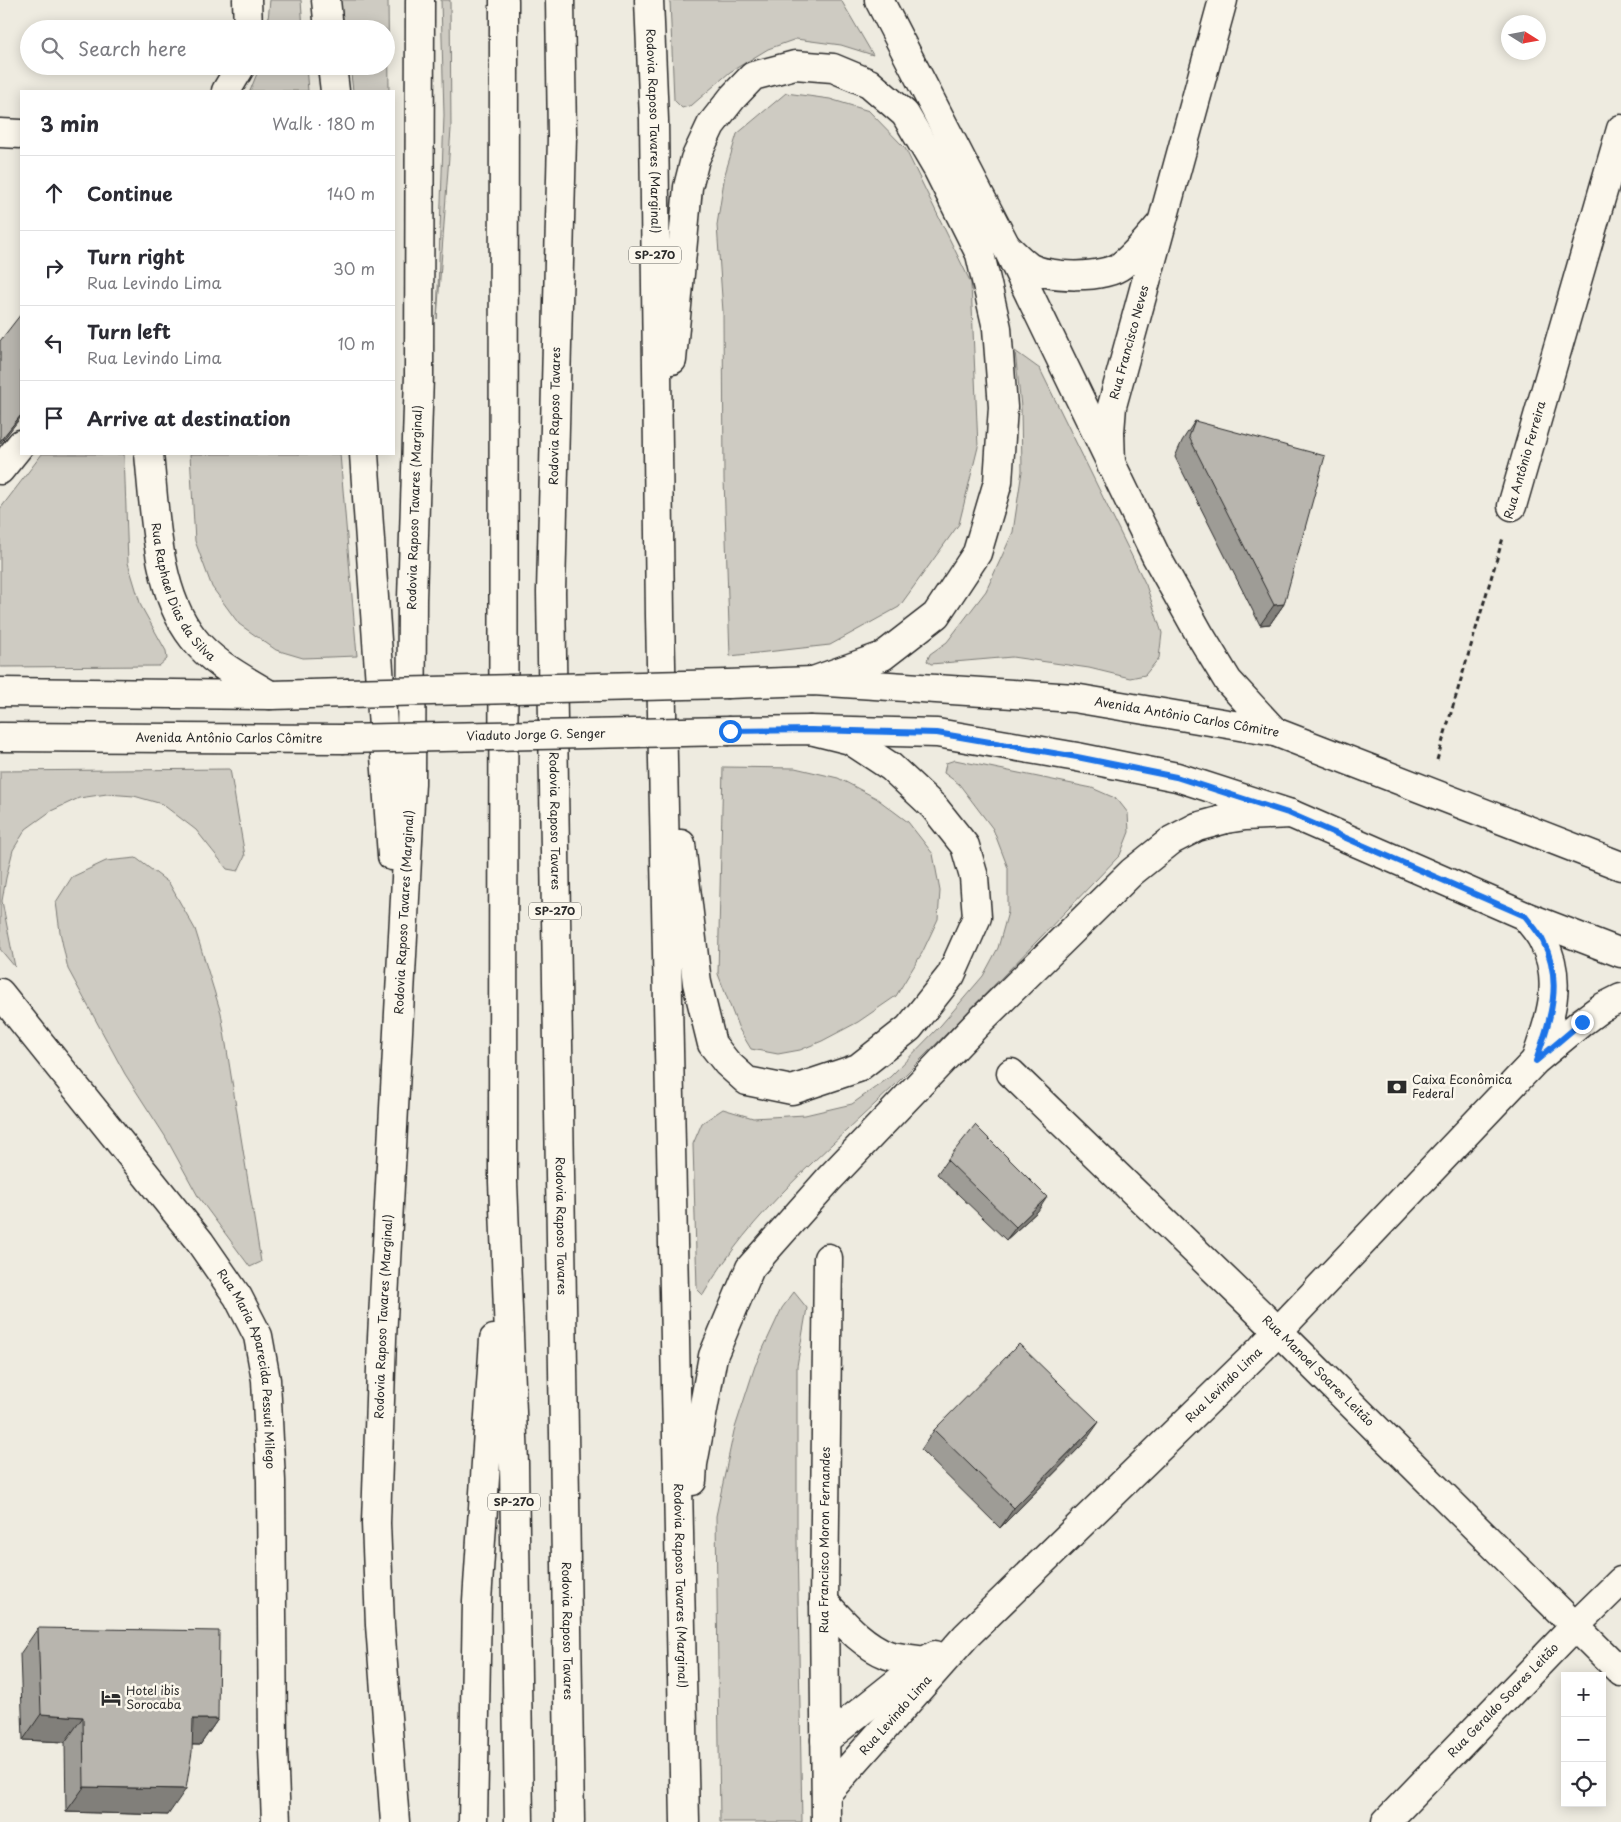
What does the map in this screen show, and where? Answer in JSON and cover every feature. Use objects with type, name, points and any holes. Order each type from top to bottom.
[{"type":"main road","points":[[247,0],[248,20]]},
{"type":"main road","points":[[326,0],[328,20]]},
{"type":"main road","name":"Rodovia Raposo Tavares (Marginal)","points":[[395,1822],[380,1625],[376,1523],[382,1338],[411,783],[412,599],[419,374],[420,0]]},
{"type":"main road","name":"SP-270","points":[[504,0],[503,1182],[514,1463],[519,1822]]},
{"type":"main road","name":"Rodovia Raposo Tavares","points":[[560,0],[562,137],[551,592],[570,1822]]},
{"type":"main road","name":"Rodovia Raposo Tavares (Marginal)","points":[[649,0],[654,120],[660,616],[686,1822]]},
{"type":"main road","points":[[879,0],[1006,246],[1156,556],[1228,681],[1275,732]]},
{"type":"main road","name":"Rua Francisco Neves","points":[[1111,465],[1110,432],[1112,406],[1223,0]]},
{"type":"main road","points":[[659,511],[688,188],[695,159],[711,125],[733,97],[754,76],[795,65],[833,68],[869,83],[905,114],[938,170],[980,254],[997,328],[1002,407],[998,482],[978,553],[936,615],[883,656],[813,682]]},
{"type":"main road","points":[[227,90],[236,75]]},
{"type":"main road","points":[[333,75],[335,90]]},
{"type":"main road","name":"Rua Antônio Ferreira","points":[[1512,506],[1621,129]]},
{"type":"main road","points":[[0,134],[20,134]]},
{"type":"main road","name":"Rua Francisco Neves","points":[[1006,246],[1029,266],[1040,272],[1061,276],[1099,273],[1121,266],[1162,223]]},
{"type":"main road","points":[[0,470],[20,445]]},
{"type":"main road","name":"Rua Raphael Dias da Silva","points":[[150,455],[163,569],[172,605],[193,639],[222,665],[272,695]]},
{"type":"main road","points":[[364,455],[401,976]]},
{"type":"main road","points":[[660,616],[687,904],[697,982],[712,1044],[727,1063],[747,1081],[792,1090],[858,1068],[908,1028],[951,975],[977,917],[974,877],[965,846],[934,807],[890,766],[850,740],[810,730]]},
{"type":"main road","name":"Avenida Antônio Carlos Cômitre","points":[[272,695],[813,682],[1074,698],[1275,732],[1621,866]]},
{"type":"main road","points":[[0,692],[272,695]]},
{"type":"main road","points":[[810,730],[937,733],[1077,757],[1176,777],[1291,814],[1525,916],[1621,953]]},
{"type":"main road","name":"Viaduto Jorge G. Senger","points":[[342,739],[810,730]]},
{"type":"main road","name":"Avenida Antônio Carlos Cômitre","points":[[0,737],[342,739]]},
{"type":"main road","points":[[686,1822],[693,1464],[713,1356],[750,1268],[829,1179],[981,1020],[1132,872],[1172,840],[1197,827],[1226,818],[1291,814]]},
{"type":"main road","name":"Rua Levindo Lima","points":[[1525,916],[1543,939],[1551,958],[1555,978],[1548,1024],[1536,1061]]},
{"type":"main road","name":"Rua Maria Aparecida Pessuti Milego","points":[[0,994],[200,1242],[238,1297],[258,1336],[266,1380],[271,1481],[273,1749],[276,1822]]},
{"type":"main road","name":"Rua Levindo Lima","points":[[826,1794],[966,1636],[1278,1331],[1536,1061],[1582,1022],[1601,1008],[1621,998]]},
{"type":"main road","name":"Rua Manoel Soares Leitão","points":[[1011,1073],[1278,1331],[1621,1672]]},
{"type":"main road","points":[[473,1822],[477,1601],[503,1182]]},
{"type":"main road","name":"Rua Francisco Moron Fernandes","points":[[826,1822],[824,1602],[828,1258]]},
{"type":"main road","name":"Rua Geraldo Soares Leitão","points":[[1386,1822],[1575,1626],[1621,1581]]},
{"type":"main road","name":"Rua Levindo Lima","points":[[824,1602],[850,1630],[872,1646],[888,1655],[924,1662]]},
{"type":"main road","name":"Rua Levindo Lima","points":[[825,1740],[924,1662],[966,1636]]},
{"type":"path","name":"Rua Antônio Ferreira","points":[[1428,791],[1512,506]]},
{"type":"shaded area","points":[[270,0],[301,0],[302,20],[268,20]]},
{"type":"shaded area","points":[[340,0],[388,0],[388,20],[343,20]]},
{"type":"shaded area","points":[[441,0],[450,0],[451,129],[437,319],[444,115]]},
{"type":"shaded area","points":[[670,0],[841,0],[873,55],[841,45],[796,39],[768,49],[730,72],[692,105],[682,108],[674,100]]},
{"type":"shaded area","points":[[256,75],[307,75],[308,90],[250,90]]},
{"type":"shaded area","points":[[351,75],[389,75],[389,90],[353,90]]},
{"type":"shaded area","points":[[786,93],[830,99],[869,111],[905,148],[971,283],[978,447],[959,524],[899,607],[830,645],[730,656],[724,479],[723,312],[717,225],[725,174],[737,134]]},
{"type":"shaded area","points":[[1015,351],[1040,369],[1146,585],[1162,633],[1159,658],[1145,675],[1130,678],[1089,668],[1012,657],[931,664],[927,661],[930,654],[947,642],[986,591],[1013,532],[1022,471],[1021,407]]},
{"type":"shaded area","points":[[41,455],[124,455],[128,563],[141,606],[166,651],[167,659],[159,666],[0,667],[0,509]]},
{"type":"shaded area","points":[[190,455],[340,455],[357,656],[303,658],[276,650],[239,624],[212,587],[195,541]]},
{"type":"shaded area","points":[[955,760],[1092,788],[1117,799],[1128,813],[1129,832],[1120,855],[893,1087],[790,1184],[743,1237],[703,1295],[697,1289],[693,1144],[702,1123],[723,1109],[753,1118],[805,1115],[852,1104],[890,1077],[941,1025],[983,976],[998,948],[1008,912],[1008,868],[993,829],[959,784],[944,773],[946,763]]},
{"type":"shaded area","points":[[723,767],[795,768],[838,778],[876,798],[908,822],[933,854],[940,891],[938,919],[922,953],[896,996],[858,1022],[800,1050],[778,1054],[751,1049],[739,1029],[718,974]]},
{"type":"shaded area","points":[[230,769],[245,856],[238,871],[227,869],[196,830],[162,804],[134,796],[107,794],[79,798],[51,811],[26,829],[13,850],[2,901],[15,967],[0,949],[0,771]]},
{"type":"shaded area","points":[[136,858],[169,883],[195,929],[221,1013],[261,1262],[250,1267],[199,1198],[165,1136],[125,1074],[68,969],[56,902],[72,877],[106,861]]},
{"type":"shaded area","points":[[794,1292],[807,1308],[797,1366],[797,1539],[802,1822],[720,1822],[716,1516],[734,1431],[755,1366],[782,1308]]},
{"type":"building","points":[[20,315],[20,416],[0,441],[0,341]]},
{"type":"building","points":[[1195,421],[1325,456],[1284,604],[1274,605],[1189,437]]},
{"type":"building","points":[[975,1125],[1047,1197],[1016,1227],[947,1160]]},
{"type":"building","points":[[1019,1344],[1099,1422],[1014,1508],[934,1430]]},
{"type":"building","name":"Hotel ibis Sorocaba","points":[[38,1628],[219,1631],[218,1719],[193,1719],[192,1752],[186,1789],[84,1787],[83,1717],[41,1714]]},
{"type":"place","name":"Caixa Econômica Federal","points":[[1397,1087]]},
{"type":"place","name":"Hotel ibis Sorocaba","points":[[111,1698]]},
{"type":"route","points":[[730,731],[810,730],[937,733],[1077,757],[1176,777],[1291,814],[1525,916],[1543,939],[1551,958],[1555,978],[1548,1024],[1536,1061],[1582,1022]]}]
